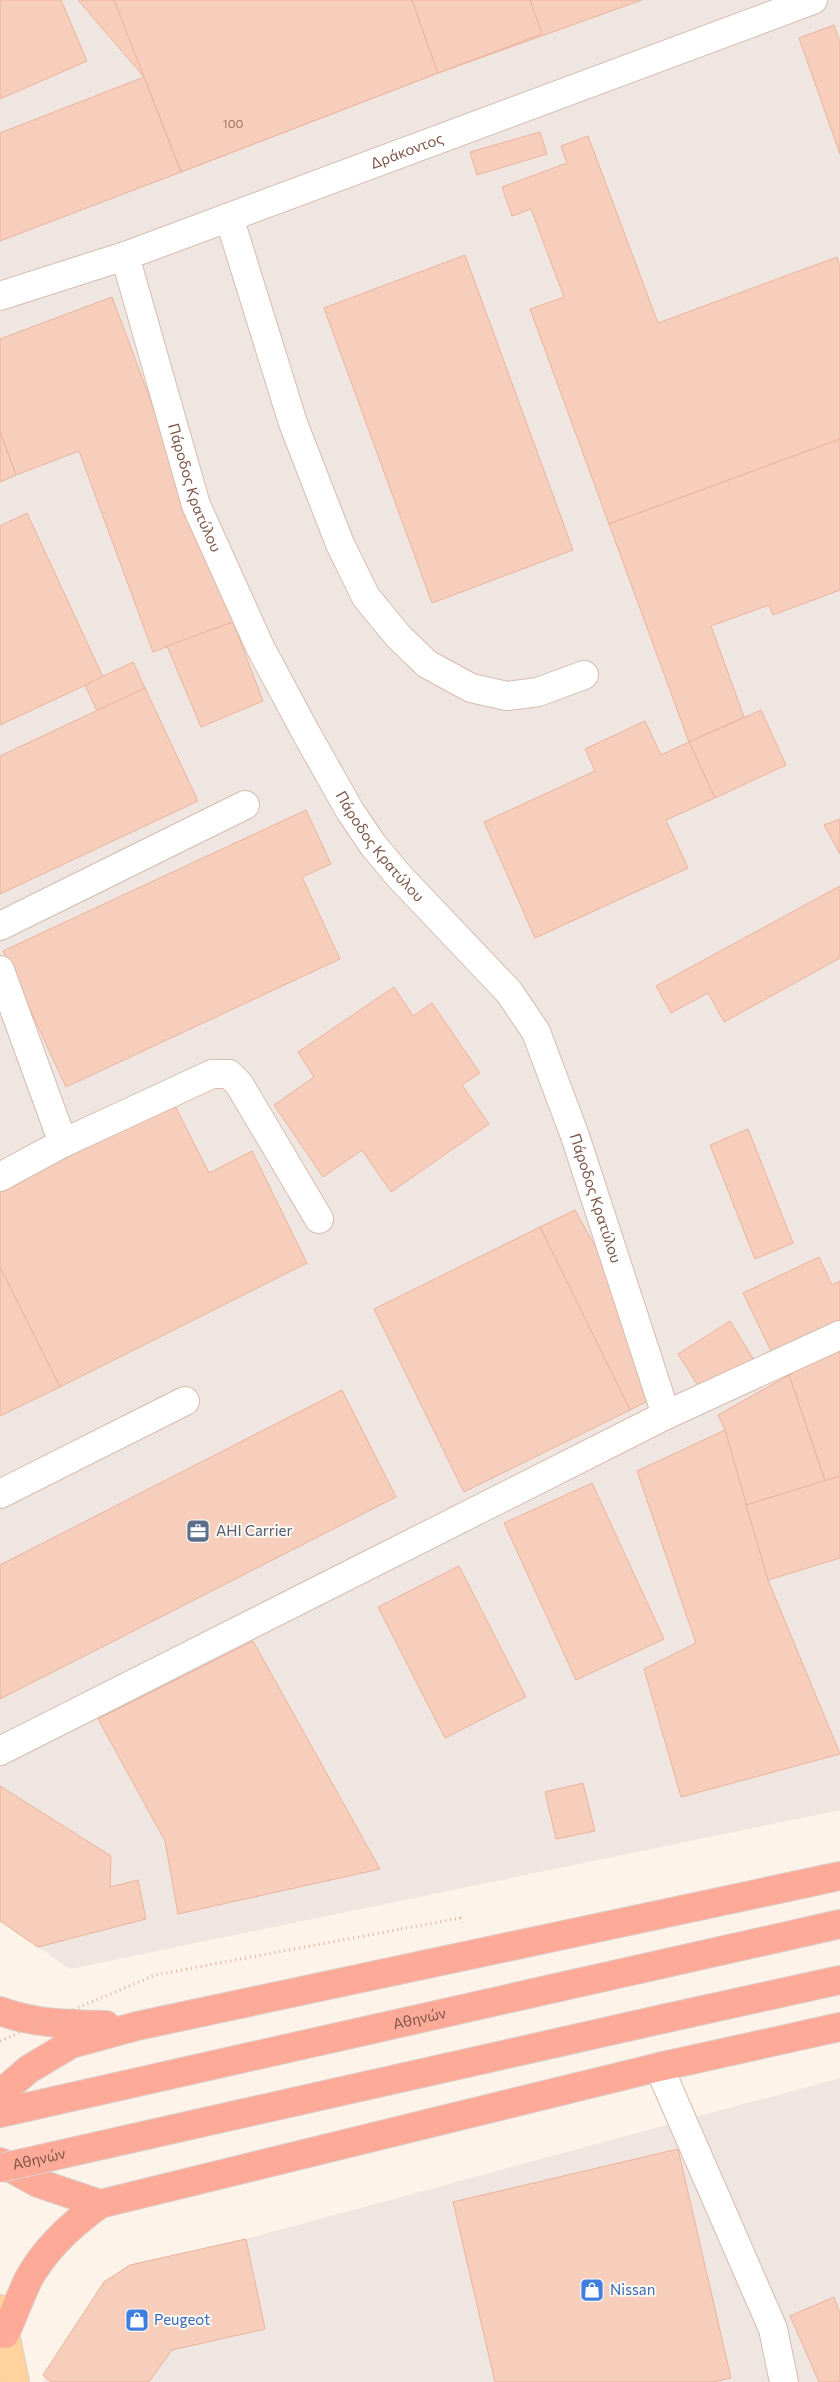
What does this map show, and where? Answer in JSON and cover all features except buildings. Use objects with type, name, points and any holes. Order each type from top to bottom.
[{"type":"highway","points":[[0,2094],[29,2069],[71,2044],[137,2026],[840,1876]]},
{"type":"highway","name":"Αθηνών","points":[[0,2113],[840,1924]]},
{"type":"highway","name":"Αθηνών","points":[[0,2168],[840,1980]]},
{"type":"highway","points":[[0,2012],[12,2016],[60,2024],[137,2026]]},
{"type":"highway","points":[[3,2321],[49,2249],[74,2223],[100,2204],[660,2067],[840,2027]]},
{"type":"highway","points":[[0,2162],[38,2183],[100,2204]]},
{"type":"main road","points":[[3,2321],[15,2382]]},
{"type":"street","name":"Δράκοντος","points":[[0,296],[125,256],[813,0]]},
{"type":"street","points":[[229,217],[293,423],[340,544],[366,597],[398,636],[427,664],[471,688],[508,696],[538,692],[584,675]]},
{"type":"street","name":"Πάροδος Κρατύλου","points":[[125,256],[196,505],[260,647],[350,811],[373,845],[398,875],[509,992],[536,1032],[574,1136],[666,1415]]},
{"type":"street","points":[[0,926],[245,805]]},
{"type":"street","points":[[0,970],[63,1142]]},
{"type":"street","points":[[0,1177],[63,1142],[212,1074],[229,1074],[239,1084],[319,1219]]},
{"type":"street","points":[[0,1751],[666,1415],[840,1336]]},
{"type":"street","points":[[0,1494],[186,1400]]},
{"type":"street","points":[[660,2067],[773,2329],[784,2382]]},
{"type":"path","points":[[0,2041],[156,1975],[444,1921]]},
{"type":"shaded area","points":[[0,0],[840,0],[840,1810],[70,1969],[0,1921]]},
{"type":"shaded area","points":[[840,2078],[840,2382],[44,2382],[43,2375],[104,2282],[130,2265],[246,2239]]},
{"type":"place","name":"AHI Carrier","points":[[198,1531]]},
{"type":"place","name":"Nissan","points":[[592,2290]]},
{"type":"place","name":"Peugeot","points":[[137,2320]]}]
